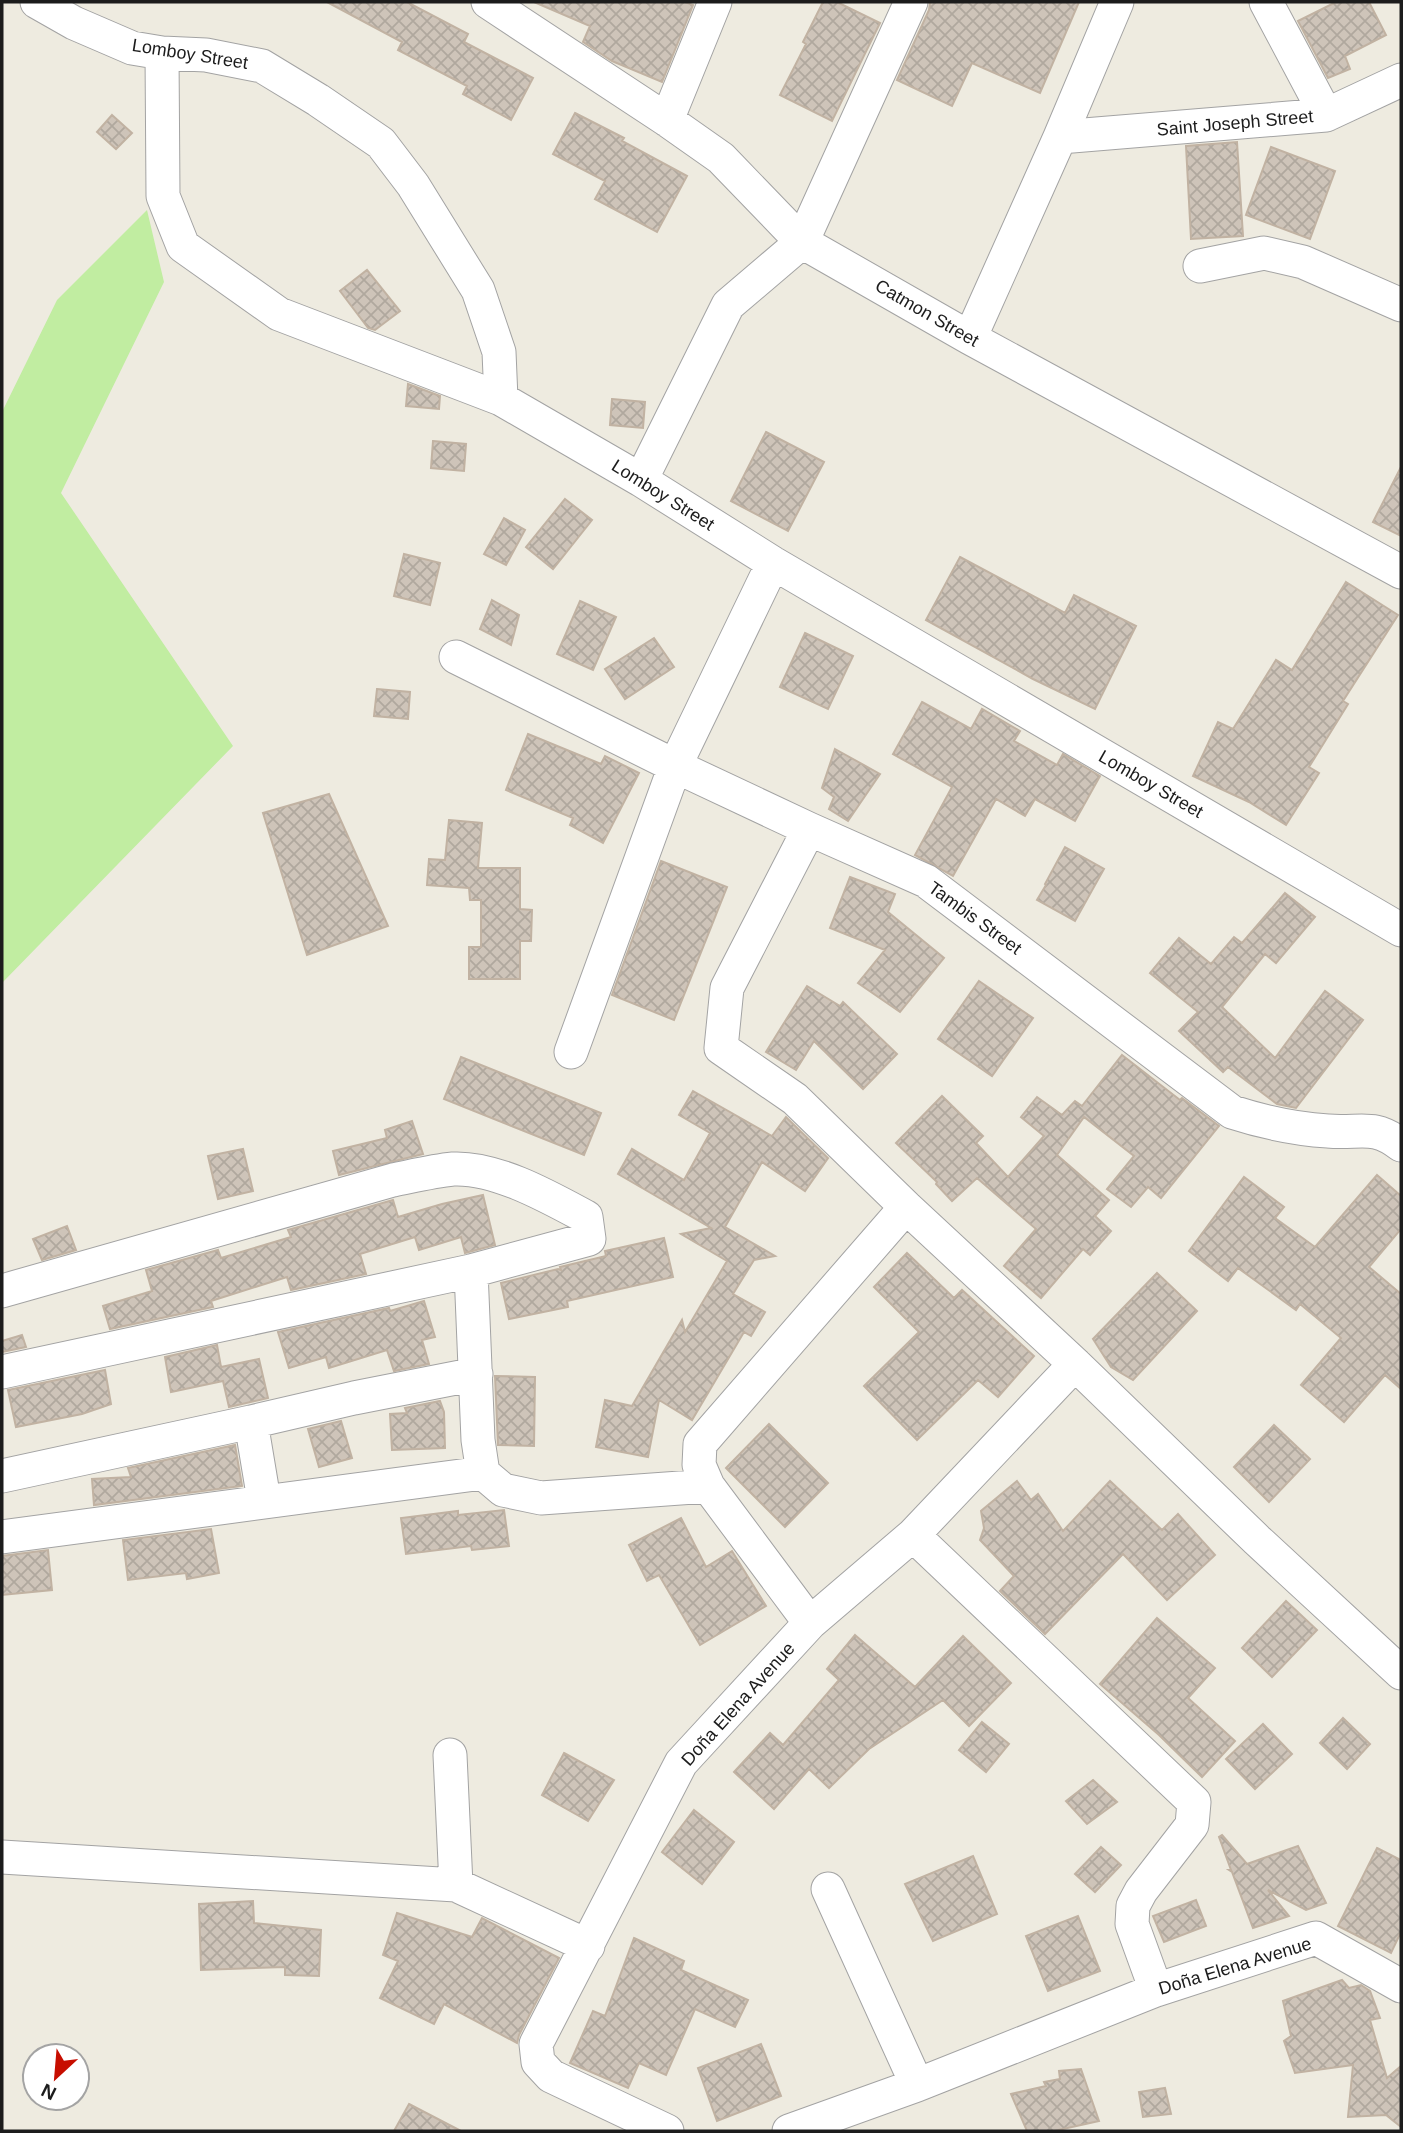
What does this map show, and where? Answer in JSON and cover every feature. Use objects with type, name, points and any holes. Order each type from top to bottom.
[{"type":"street","name":"Lomboy Street","points":[[37,2],[74,23],[132,48],[162,53],[206,55],[262,66],[318,100],[381,143],[413,185],[478,290],[499,352],[501,399],[641,480],[772,563],[1401,930]]},
{"type":"street","name":"Catmon Street","points":[[488,2],[519,11],[722,158],[802,242],[970,338],[1401,572]]},
{"type":"street","points":[[667,120],[715,2]]},
{"type":"street","points":[[641,480],[728,305],[802,242],[911,2]]},
{"type":"street","points":[[970,338],[1117,2]]},
{"type":"street","points":[[1266,2],[1326,115]]},
{"type":"street","points":[[162,53],[163,196],[183,246],[279,314],[501,399]]},
{"type":"street","name":"Saint Joseph Street","points":[[1060,137],[1326,115],[1401,80]]},
{"type":"street","points":[[1200,266],[1264,253],[1303,262],[1401,305]]},
{"type":"street","points":[[571,1052],[675,766],[772,563]]},
{"type":"street","name":"Tambis Street","points":[[456,657],[675,766],[926,881],[1232,1112],[1266,1123],[1329,1132],[1372,1130],[1401,1145]]},
{"type":"street","points":[[809,829],[727,988],[721,1048],[795,1099],[1257,1540],[1401,1673]]},
{"type":"street","points":[[2,1291],[393,1180],[454,1169],[493,1175],[586,1217],[589,1239],[471,1271],[2,1372]]},
{"type":"street","points":[[810,1623],[708,1486],[699,1465],[700,1444],[906,1207]]},
{"type":"street","points":[[471,1271],[478,1440],[483,1473],[503,1490],[541,1498],[708,1486]]},
{"type":"street","name":"Doña Elena Avenue","points":[[667,2131],[551,2077],[538,2062],[536,2044],[681,1763],[810,1623],[913,1535],[1075,1364]]},
{"type":"street","points":[[2,1476],[354,1398],[476,1374]]},
{"type":"street","points":[[251,1422],[264,1500]]},
{"type":"street","points":[[2,1537],[264,1500],[483,1473]]},
{"type":"street","points":[[913,1535],[1194,1802],[1192,1825],[1141,1891],[1133,1906],[1132,1924],[1156,1990]]},
{"type":"street","points":[[450,1755],[456,1885]]},
{"type":"street","points":[[2,1857],[456,1885],[588,1946]]},
{"type":"street","points":[[828,1889],[916,2085]]},
{"type":"street","name":"Doña Elena Avenue","points":[[789,2131],[916,2085],[1156,1990],[1316,1938],[1401,1986]]},
{"type":"green space","points":[[147,210],[164,282],[61,493],[233,746],[2,983],[2,412],[57,300]]},
{"type":"building","points":[[327,2],[407,2],[468,34],[464,42],[533,78],[511,120],[463,94],[467,86],[398,50],[402,42]]},
{"type":"building","points":[[534,2],[685,2],[693,5],[662,82],[612,61],[583,42],[590,26]]},
{"type":"building","points":[[823,2],[837,2],[880,23],[832,121],[780,95],[806,44],[803,42]]},
{"type":"building","points":[[930,2],[1079,2],[1040,93],[972,63],[952,106],[897,80],[929,10]]},
{"type":"building","points":[[1336,2],[1369,2],[1386,35],[1345,56],[1350,69],[1328,78],[1298,21]]},
{"type":"building","points":[[575,113],[624,138],[622,141],[687,176],[657,232],[595,199],[605,181],[553,154]]},
{"type":"building","points":[[112,115],[132,133],[116,149],[97,132]]},
{"type":"building","points":[[1237,142],[1243,236],[1191,239],[1186,146]]},
{"type":"building","points":[[1271,147],[1335,171],[1310,239],[1246,215]]},
{"type":"building","points":[[367,270],[400,311],[375,330],[368,328],[340,291]]},
{"type":"building","points":[[408,384],[440,396],[439,409],[406,406]]},
{"type":"building","points":[[612,399],[645,402],[643,428],[610,425]]},
{"type":"building","points":[[766,432],[824,462],[788,531],[731,501]]},
{"type":"building","points":[[433,441],[466,444],[464,471],[431,468]]},
{"type":"building","points":[[1401,467],[1401,536],[1373,522]]},
{"type":"building","points":[[565,499],[592,520],[553,569],[526,547]]},
{"type":"building","points":[[504,518],[525,530],[506,565],[484,554]]},
{"type":"building","points":[[404,554],[440,563],[430,605],[394,596]]},
{"type":"building","points":[[960,557],[1065,613],[1074,595],[1136,626],[1095,709],[1033,679],[926,620]]},
{"type":"building","points":[[1346,582],[1398,615],[1343,701],[1348,704],[1309,767],[1319,773],[1286,825],[1249,802],[1193,776],[1218,722],[1233,729],[1276,660],[1292,670]]},
{"type":"building","points":[[492,600],[519,615],[511,645],[480,629]]},
{"type":"building","points":[[580,601],[616,617],[593,670],[557,654]]},
{"type":"building","points":[[805,633],[853,656],[828,709],[780,687]]},
{"type":"building","points":[[654,638],[674,667],[625,699],[605,669]]},
{"type":"building","points":[[377,689],[410,692],[408,719],[374,716]]},
{"type":"building","points":[[922,702],[971,729],[982,709],[1020,731],[1014,741],[1057,765],[1063,754],[1100,776],[1075,821],[1035,799],[1025,816],[996,799],[953,876],[915,855],[952,787],[893,754]]},
{"type":"building","points":[[528,734],[601,764],[605,756],[639,773],[603,843],[570,825],[573,818],[506,790]]},
{"type":"building","points":[[835,749],[880,774],[848,821],[829,809],[834,797],[822,788]]},
{"type":"building","points":[[329,794],[388,926],[307,955],[263,813]]},
{"type":"building","points":[[449,820],[482,823],[478,868],[520,868],[520,909],[532,910],[531,941],[520,941],[520,979],[469,979],[469,947],[481,947],[481,900],[470,900],[469,888],[427,885],[429,859],[445,860]]},
{"type":"building","points":[[1065,847],[1104,869],[1075,921],[1037,900]]},
{"type":"building","points":[[661,861],[727,887],[674,1020],[612,995]]},
{"type":"building","points":[[850,877],[895,894],[888,912],[944,958],[900,1012],[858,983],[885,950],[830,928]]},
{"type":"building","points":[[1285,893],[1315,917],[1276,963],[1265,954],[1222,1007],[1275,1058],[1325,991],[1363,1020],[1296,1108],[1277,1104],[1228,1067],[1223,1072],[1179,1031],[1198,1012],[1150,973],[1179,938],[1211,964],[1234,937],[1242,943]]},
{"type":"building","points":[[979,981],[1033,1018],[992,1076],[938,1039]]},
{"type":"building","points":[[807,986],[840,1006],[843,1002],[897,1054],[863,1089],[814,1041],[796,1070],[766,1052]]},
{"type":"building","points":[[1122,1055],[1219,1126],[1161,1198],[1148,1187],[1131,1207],[1107,1189],[1134,1156],[1084,1117],[1057,1155],[1109,1200],[1095,1216],[1111,1231],[1090,1255],[1083,1249],[1041,1298],[1004,1266],[1036,1229],[977,1178],[952,1201],[937,1182],[896,1143],[942,1096],[983,1136],[976,1143],[1008,1177],[1044,1136],[1021,1117],[1037,1097],[1062,1115],[1075,1101],[1082,1106]]},
{"type":"building","points":[[461,1057],[601,1113],[584,1155],[444,1099]]},
{"type":"building","points":[[693,1091],[772,1136],[786,1117],[828,1158],[805,1191],[762,1162],[725,1227],[775,1256],[754,1260],[733,1294],[765,1312],[751,1336],[744,1332],[692,1420],[659,1400],[648,1457],[596,1447],[605,1400],[632,1406],[682,1320],[685,1332],[727,1261],[681,1234],[711,1228],[618,1174],[632,1149],[684,1180],[710,1133],[679,1115]]},
{"type":"building","points":[[412,1121],[423,1154],[339,1175],[333,1151],[387,1138],[385,1130]]},
{"type":"building","points":[[243,1149],[253,1191],[218,1199],[208,1156]]},
{"type":"building","points":[[1377,1175],[1401,1196],[1401,1229],[1369,1267],[1401,1294],[1401,1389],[1385,1375],[1344,1422],[1301,1385],[1341,1338],[1300,1304],[1296,1310],[1238,1268],[1228,1281],[1189,1251],[1244,1177],[1284,1207],[1275,1218],[1315,1247]]},
{"type":"building","points":[[483,1195],[495,1245],[465,1253],[461,1237],[419,1250],[415,1237],[360,1254],[366,1274],[291,1290],[287,1277],[211,1301],[213,1307],[110,1329],[103,1306],[152,1291],[146,1270],[218,1250],[221,1258],[291,1237],[288,1230],[393,1200],[398,1217]]},
{"type":"building","points":[[67,1226],[76,1250],[42,1260],[33,1239]]},
{"type":"building","points":[[664,1238],[673,1277],[567,1301],[568,1307],[509,1319],[501,1283],[561,1270],[560,1267],[606,1256],[605,1251]]},
{"type":"building","points":[[907,1253],[954,1298],[962,1290],[1034,1356],[998,1397],[978,1380],[917,1440],[864,1386],[919,1332],[874,1287]]},
{"type":"building","points":[[1157,1273],[1197,1311],[1133,1380],[1111,1367],[1093,1339]]},
{"type":"building","points":[[424,1301],[435,1337],[422,1340],[429,1364],[394,1371],[387,1350],[329,1368],[326,1357],[289,1368],[278,1332],[389,1308],[390,1311]]},
{"type":"building","points":[[22,1335],[26,1347],[2,1352],[2,1341]]},
{"type":"building","points":[[217,1345],[221,1367],[259,1359],[268,1398],[229,1407],[223,1381],[171,1392],[165,1357]]},
{"type":"building","points":[[105,1370],[111,1404],[82,1414],[16,1427],[8,1390]]},
{"type":"building","points":[[495,1376],[535,1377],[534,1446],[498,1445]]},
{"type":"building","points":[[440,1401],[444,1412],[445,1448],[392,1450],[390,1414],[407,1413],[405,1408]]},
{"type":"building","points":[[341,1421],[352,1458],[319,1467],[308,1429]]},
{"type":"building","points":[[769,1424],[828,1483],[785,1527],[726,1468]]},
{"type":"building","points":[[1274,1425],[1310,1459],[1269,1502],[1234,1467]]},
{"type":"building","points":[[235,1445],[242,1486],[94,1505],[92,1479],[131,1477],[128,1468]]},
{"type":"building","points":[[1017,1481],[1031,1500],[1038,1494],[1063,1531],[1110,1481],[1162,1530],[1178,1514],[1215,1555],[1167,1600],[1123,1554],[1045,1634],[1000,1591],[1014,1576],[980,1540],[984,1528],[981,1511]]},
{"type":"building","points":[[504,1510],[509,1546],[472,1550],[471,1546],[406,1554],[401,1518],[458,1511],[458,1515]]},
{"type":"building","points":[[681,1518],[706,1567],[732,1551],[766,1606],[700,1645],[659,1575],[647,1581],[629,1545]]},
{"type":"building","points":[[211,1529],[219,1573],[187,1579],[186,1573],[128,1580],[123,1540]]},
{"type":"building","points":[[48,1550],[52,1590],[2,1595],[2,1556]]},
{"type":"building","points":[[1286,1601],[1317,1630],[1272,1677],[1242,1648]]},
{"type":"building","points":[[1157,1618],[1215,1668],[1188,1698],[1235,1741],[1202,1777],[1100,1684]]},
{"type":"building","points":[[855,1635],[915,1687],[963,1636],[1011,1683],[969,1726],[943,1700],[869,1749],[829,1788],[809,1769],[774,1809],[734,1772],[770,1733],[783,1745],[839,1680],[827,1669]]},
{"type":"building","points":[[1343,1718],[1370,1744],[1347,1769],[1320,1743]]},
{"type":"building","points":[[982,1722],[1009,1744],[986,1772],[959,1750]]},
{"type":"building","points":[[1263,1724],[1292,1754],[1255,1789],[1226,1759]]},
{"type":"building","points":[[564,1753],[614,1780],[588,1821],[542,1795]]},
{"type":"building","points":[[1093,1780],[1117,1802],[1087,1824],[1066,1801]]},
{"type":"building","points":[[694,1810],[734,1842],[702,1884],[662,1852]]},
{"type":"building","points":[[1222,1835],[1247,1864],[1298,1846],[1326,1903],[1306,1910],[1268,1890],[1289,1916],[1253,1928],[1229,1870],[1219,1837]]},
{"type":"building","points":[[1101,1847],[1121,1865],[1095,1892],[1075,1874]]},
{"type":"building","points":[[1377,1848],[1401,1860],[1401,1932],[1391,1953],[1338,1926]]},
{"type":"building","points":[[973,1856],[997,1914],[933,1941],[905,1884]]},
{"type":"building","points":[[1196,1900],[1206,1926],[1164,1942],[1153,1916]]},
{"type":"building","points":[[253,1901],[254,1923],[321,1930],[319,1976],[285,1975],[285,1967],[201,1970],[199,1904]]},
{"type":"building","points":[[397,1913],[472,1937],[482,1918],[559,1958],[517,2043],[444,2004],[434,2024],[380,1998],[398,1961],[383,1955]]},
{"type":"building","points":[[1078,1916],[1100,1971],[1048,1991],[1026,1936]]},
{"type":"building","points":[[634,1938],[684,1961],[681,1970],[748,2000],[735,2027],[695,2009],[666,2075],[639,2063],[628,2088],[570,2063],[593,2011],[605,2016]]},
{"type":"building","points":[[1342,1980],[1349,1988],[1361,1985],[1370,1991],[1380,2018],[1370,2020],[1387,2078],[1401,2066],[1401,2127],[1386,2115],[1348,2117],[1353,2065],[1295,2073],[1284,2041],[1291,2036],[1283,2001]]},
{"type":"building","points":[[761,2044],[781,2096],[717,2121],[698,2068]]},
{"type":"building","points":[[1081,2069],[1099,2121],[1054,2131],[1027,2131],[1011,2094],[1046,2086],[1044,2082],[1060,2079],[1059,2071]]},
{"type":"building","points":[[1165,2088],[1171,2114],[1143,2117],[1139,2092]]},
{"type":"building","points":[[409,2104],[461,2131],[394,2131]]}]
